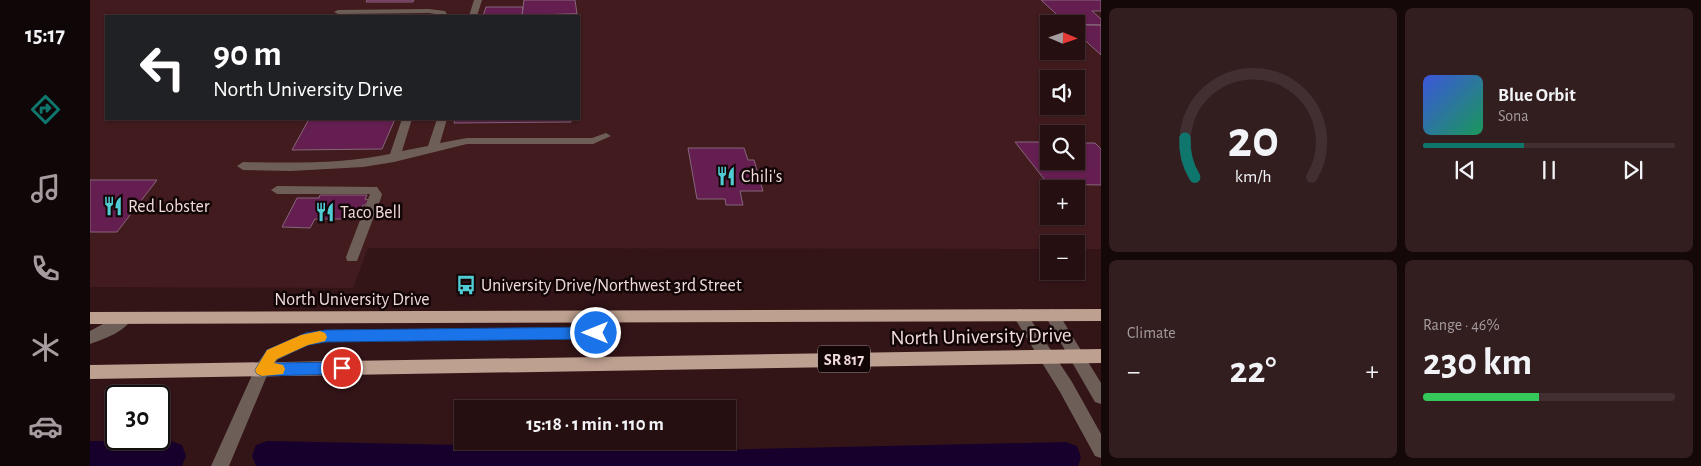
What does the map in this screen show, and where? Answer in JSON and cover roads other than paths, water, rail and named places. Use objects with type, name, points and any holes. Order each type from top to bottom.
[{"type":"main road","name":"North University Drive","points":[[90,318],[614,318],[1101,315]]},
{"type":"main road","name":"North University Drive","points":[[90,372],[1101,356]]},
{"type":"street","points":[[429,12],[434,0]]},
{"type":"street","points":[[473,15],[478,0]]},
{"type":"street","points":[[338,12],[429,12],[442,13],[443,15]]},
{"type":"street","points":[[394,158],[407,120]]},
{"type":"street","points":[[434,148],[442,120]]},
{"type":"street","points":[[242,166],[332,166],[394,158],[467,141],[593,141],[606,136]]},
{"type":"street","points":[[277,190],[373,190],[376,194],[375,198],[352,257]]},
{"type":"street","points":[[1020,315],[1047,356],[1101,450]]},
{"type":"street","points":[[1052,315],[1101,397]]},
{"type":"street","points":[[90,338],[108,330],[125,318]]},
{"type":"street","name":"North University Drive","points":[[262,370],[272,355],[306,339],[326,336],[596,333],[614,318]]},
{"type":"street","points":[[220,466],[262,370]]},
{"type":"waterway","points":[[90,456],[171,456]]},
{"type":"waterway","points":[[267,456],[712,465],[1066,457]]},
{"type":"place","name":"Chili's","points":[[726,176]]},
{"type":"place","name":"Red Lobster","points":[[113,206]]},
{"type":"place","name":"Taco Bell","points":[[325,212]]},
{"type":"place","name":"University Drive/Northwest 3rd Street","points":[[466,285]]}]
